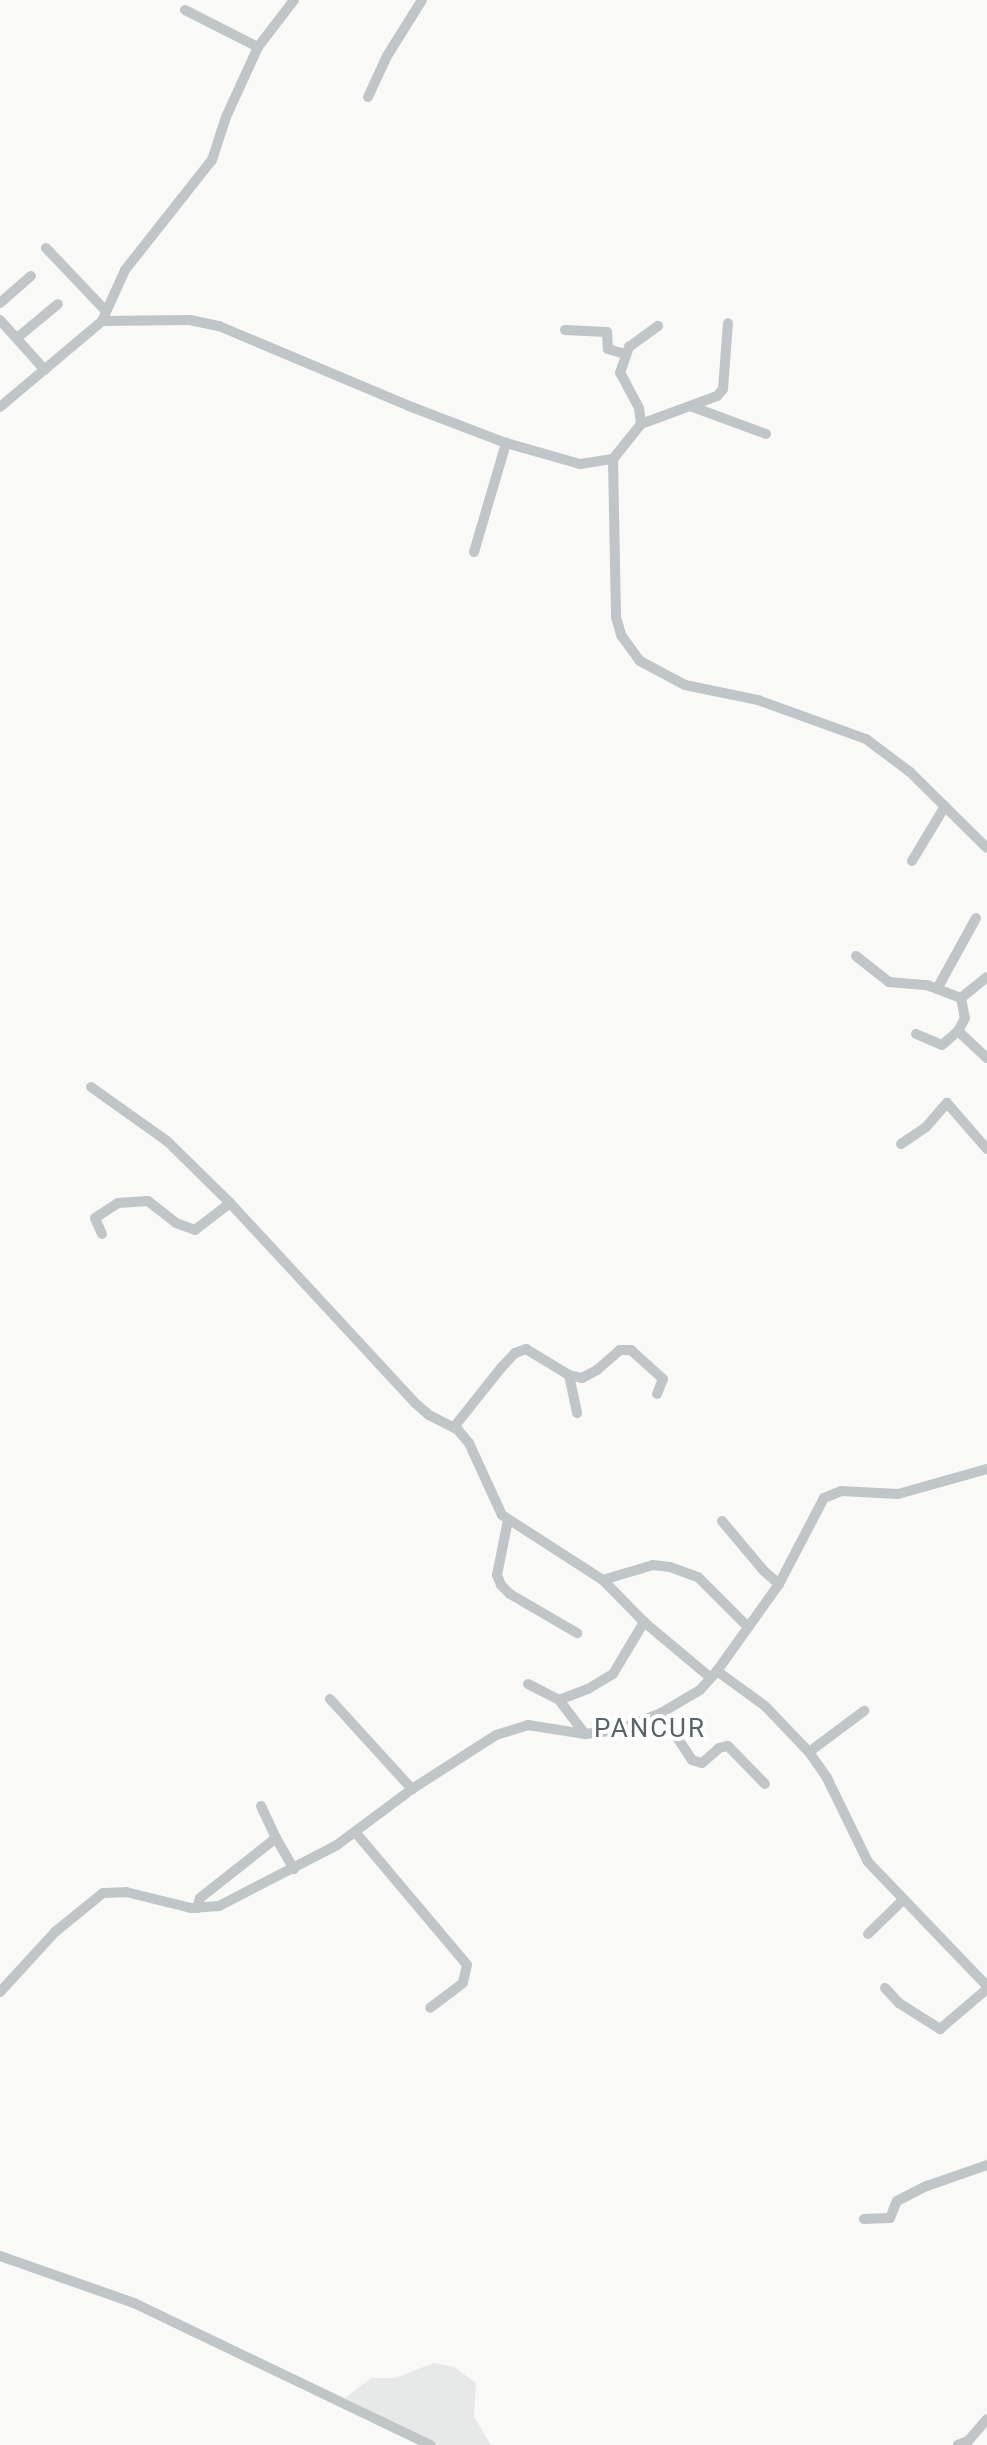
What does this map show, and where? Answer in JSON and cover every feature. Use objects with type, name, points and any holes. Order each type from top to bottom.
[{"type":"street","points":[[0,407],[103,315],[125,270],[212,160],[226,117],[258,47],[294,0]]},
{"type":"street","points":[[368,97],[387,56],[422,0]]},
{"type":"street","points":[[185,10],[258,47]]},
{"type":"street","points":[[46,248],[103,315],[190,320],[219,326],[358,386],[506,443],[563,462],[580,464],[613,459]]},
{"type":"street","points":[[0,303],[31,276]]},
{"type":"street","points":[[17,338],[58,304]]},
{"type":"street","points":[[0,320],[45,370]]},
{"type":"street","points":[[728,323],[723,389],[690,406],[641,424],[613,459],[616,617],[621,635],[640,661],[685,685],[758,700],[866,739],[924,784],[987,848]]},
{"type":"street","points":[[641,424],[639,408],[620,373],[625,354],[641,337],[658,326]]},
{"type":"street","points":[[565,330],[607,332],[608,349],[625,354]]},
{"type":"street","points":[[690,406],[766,434]]},
{"type":"street","points":[[474,552],[506,443]]},
{"type":"street","points":[[912,861],[945,806]]},
{"type":"street","points":[[937,989],[976,918]]},
{"type":"street","points":[[856,956],[889,982],[937,989],[961,998]]},
{"type":"street","points":[[961,998],[987,977]]},
{"type":"street","points":[[916,1034],[942,1045],[958,1031],[965,1018],[961,998]]},
{"type":"street","points":[[958,1031],[987,1058]]},
{"type":"street","points":[[91,1087],[167,1141],[230,1203],[414,1402],[438,1421],[454,1427],[469,1443],[499,1509],[508,1520],[603,1580],[644,1622],[714,1675],[765,1706],[809,1752],[827,1778],[868,1862],[985,1981],[940,2029],[899,2003],[885,1988]]},
{"type":"street","points":[[901,1144],[926,1127],[947,1103],[987,1149]]},
{"type":"street","points":[[102,1234],[95,1218],[110,1205],[148,1201],[176,1223],[195,1230],[230,1203]]},
{"type":"street","points":[[454,1427],[501,1368],[521,1351],[533,1352],[569,1375],[582,1378],[597,1370],[620,1350],[631,1350],[663,1379],[657,1394]]},
{"type":"street","points":[[569,1375],[577,1413]]},
{"type":"street","points":[[0,1992],[55,1932],[103,1893],[126,1892],[197,1908],[226,1903],[356,1833],[412,1789],[481,1743],[518,1727],[585,1734],[618,1730],[661,1713],[700,1690],[714,1675],[779,1584],[817,1508],[832,1494],[898,1494],[987,1469]]},
{"type":"street","points":[[508,1520],[497,1575],[501,1585],[510,1594],[577,1633]]},
{"type":"street","points":[[722,1521],[764,1571],[779,1584]]},
{"type":"street","points":[[603,1580],[653,1565],[670,1567],[698,1577],[748,1627]]},
{"type":"street","points":[[559,1700],[588,1689],[613,1674],[644,1622]]},
{"type":"street","points":[[528,1684],[559,1700],[585,1734]]},
{"type":"street","points":[[330,1699],[412,1789]]},
{"type":"street","points":[[809,1752],[864,1711]]},
{"type":"street","points":[[661,1713],[692,1760],[702,1763],[719,1748],[728,1746],[765,1784]]},
{"type":"street","points":[[261,1806],[294,1869]]},
{"type":"street","points":[[356,1833],[467,1965],[463,1983],[430,2008]]},
{"type":"street","points":[[197,1908],[200,1898],[276,1838]]},
{"type":"street","points":[[868,1934],[903,1900]]},
{"type":"street","points":[[864,2219],[890,2218],[897,2201],[927,2186],[987,2165]]},
{"type":"street","points":[[0,2256],[134,2303],[431,2445]]},
{"type":"street","points":[[958,2445],[968,2441],[987,2419]]},
{"type":"shaded area","points":[[434,2363],[454,2367],[476,2383],[474,2417],[491,2445],[438,2445],[345,2398],[371,2378],[395,2378]]},
{"type":"district","name":"PANCUR","points":[[650,1729]]}]
